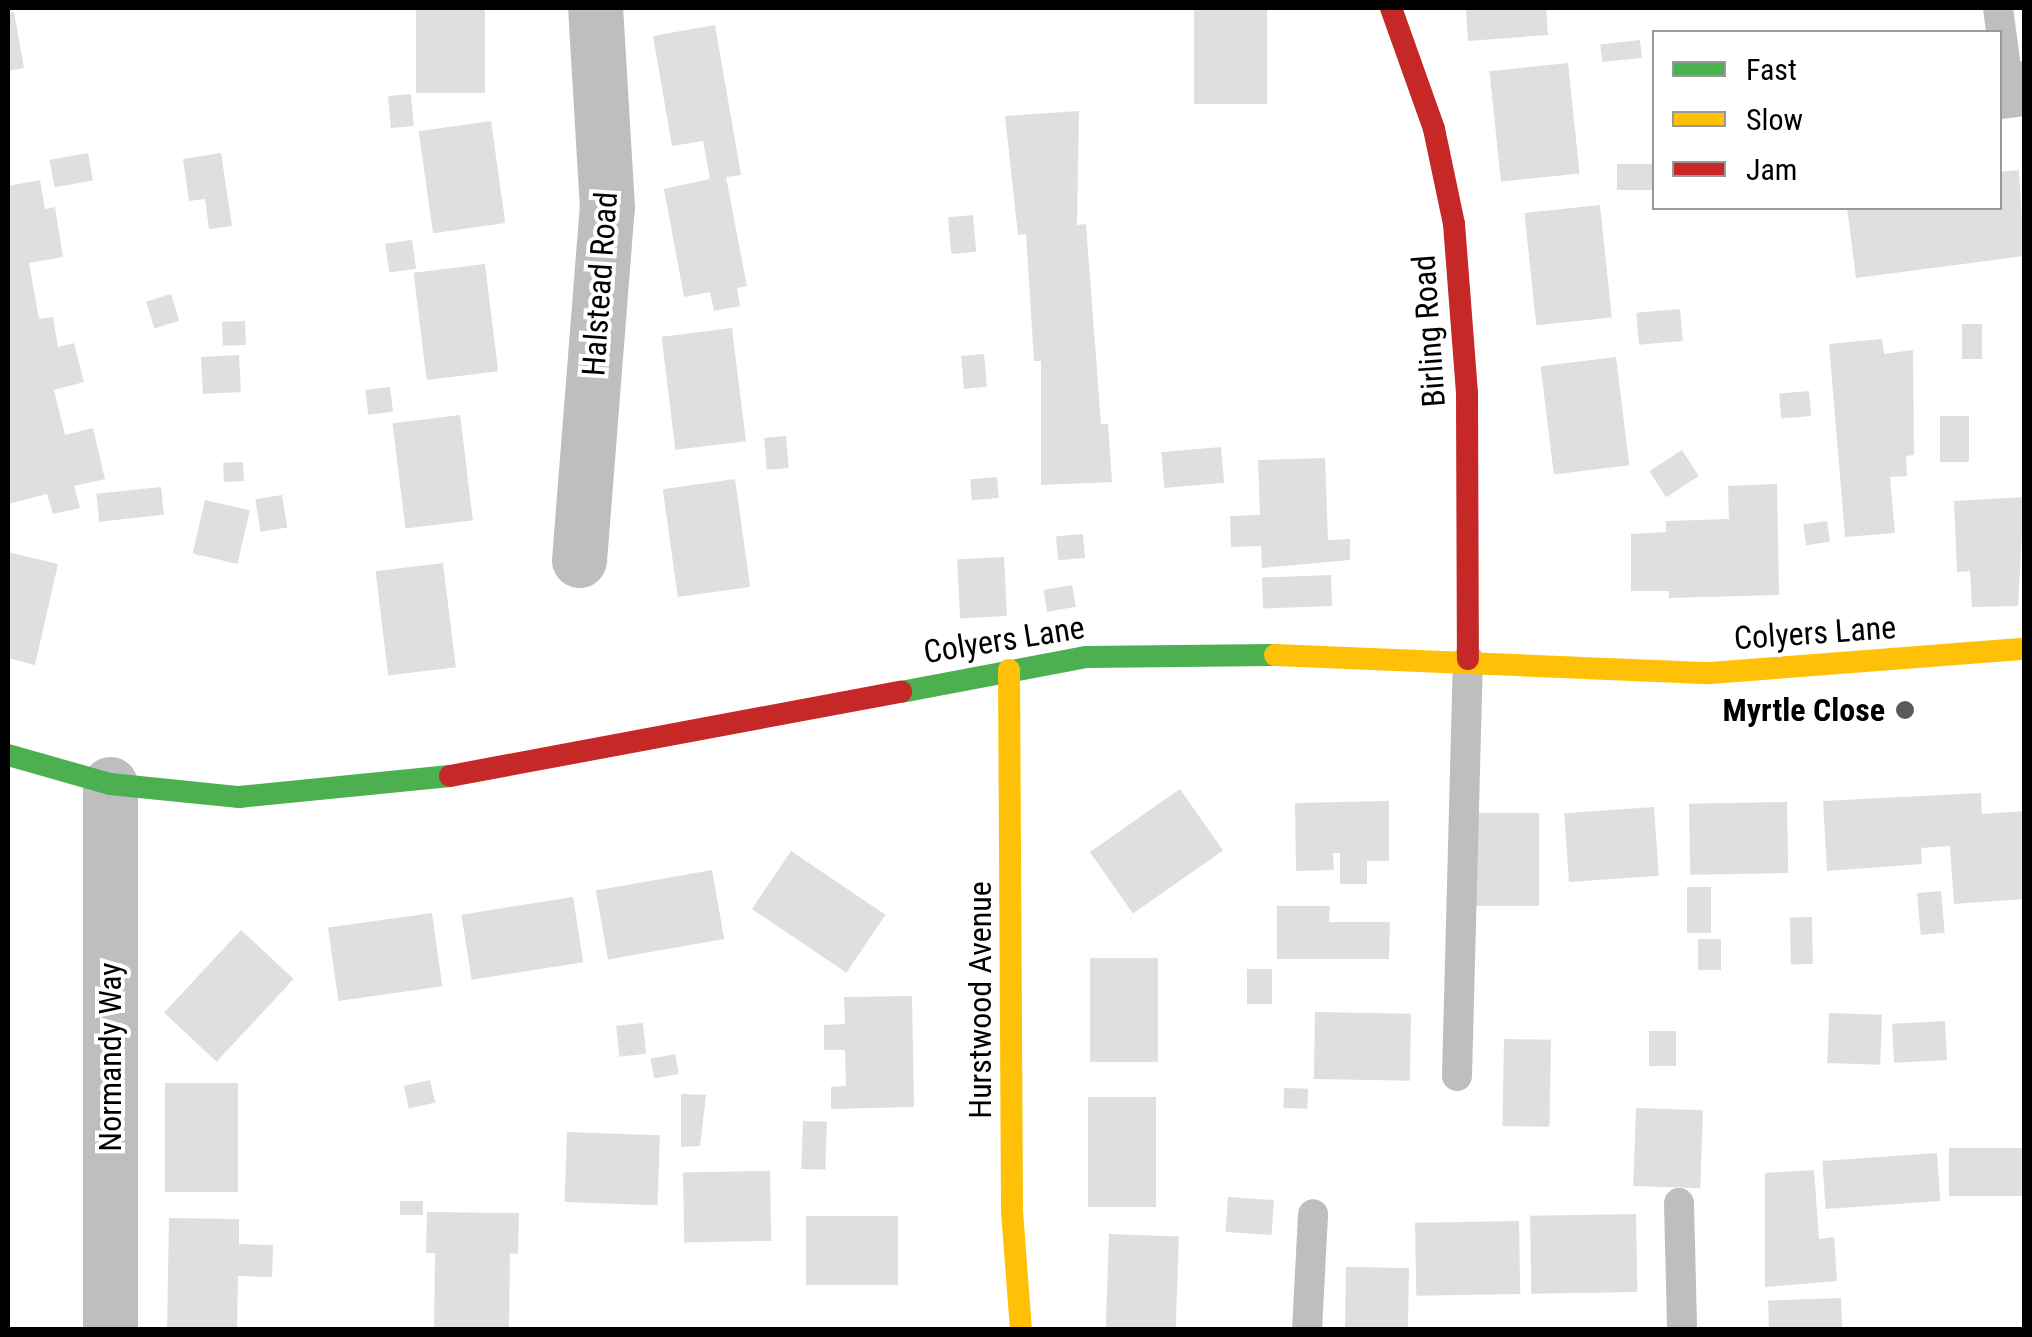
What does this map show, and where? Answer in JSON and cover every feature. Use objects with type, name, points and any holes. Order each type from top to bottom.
[{"type":"street","name":"Halstead Road","points":[[580,560],[608,208],[595,8]]},
{"type":"street","name":"Birling Road","points":[[1391,8],[1434,130],[1454,224],[1468,394],[1468,658]]},
{"type":"street","name":"Colyers Lane","points":[[8,755],[110,784],[239,797],[440,778],[1087,657],[1205,652],[1468,658],[1710,673],[2024,649]]},
{"type":"street","name":"Hurstwood Avenue","points":[[1009,670],[1012,1211],[1020,1330]]},
{"type":"street","name":"Normandy Way","points":[[110,784],[110,1330]]},
{"type":"lane","points":[[2002,33],[2011,90]]},
{"type":"lane","points":[[1458,1076],[1468,658]]},
{"type":"lane","points":[[1680,1203],[1682,1330]]},
{"type":"lane","points":[[1307,1330],[1313,1214]]},
{"type":"building","points":[[416,8],[485,8],[485,93],[416,93]]},
{"type":"building","points":[[1194,8],[1267,8],[1267,104],[1194,104]]},
{"type":"building","points":[[1466,8],[1546,8],[1548,35],[1468,41]]},
{"type":"building","points":[[14,12],[24,68],[8,71],[8,13]]},
{"type":"building","points":[[715,25],[741,175],[726,177],[747,286],[737,288],[740,306],[714,311],[710,292],[684,297],[664,189],[710,179],[703,141],[672,146],[653,36]]},
{"type":"building","points":[[1640,40],[1642,58],[1602,62],[1600,44]]},
{"type":"building","points":[[1568,63],[1580,173],[1501,182],[1489,71]]},
{"type":"building","points":[[411,94],[414,126],[391,128],[388,96]]},
{"type":"building","points":[[1079,111],[1077,225],[1086,224],[1101,424],[1108,424],[1112,482],[1041,485],[1041,361],[1034,361],[1026,234],[1018,235],[1005,116]]},
{"type":"building","points":[[491,121],[505,223],[433,233],[419,131]]},
{"type":"building","points":[[88,153],[93,181],[54,187],[50,160]]},
{"type":"building","points":[[221,153],[232,226],[209,229],[205,199],[189,201],[183,159]]},
{"type":"building","points":[[1617,164],[1652,164],[1652,190],[1617,190]]},
{"type":"building","points":[[2019,170],[2024,256],[1856,278],[1847,210],[2002,210],[2002,172]]},
{"type":"building","points":[[40,180],[45,209],[55,207],[63,257],[29,263],[39,319],[53,317],[58,347],[74,343],[84,382],[54,390],[65,435],[93,428],[105,479],[74,486],[80,508],[53,514],[47,494],[8,504],[8,186]]},
{"type":"building","points":[[1600,205],[1612,317],[1536,325],[1524,213]]},
{"type":"building","points":[[973,215],[976,252],[951,254],[948,217]]},
{"type":"building","points":[[412,240],[416,269],[389,272],[385,244]]},
{"type":"building","points":[[485,264],[498,371],[427,380],[414,273]]},
{"type":"building","points":[[171,294],[179,321],[154,328],[146,302]]},
{"type":"building","points":[[1680,309],[1683,341],[1639,345],[1636,313]]},
{"type":"building","points":[[245,321],[246,345],[223,346],[222,322]]},
{"type":"building","points":[[1962,324],[1982,324],[1982,359],[1962,359]]},
{"type":"building","points":[[732,328],[746,441],[675,450],[662,337]]},
{"type":"building","points":[[1882,339],[1884,354],[1913,350],[1914,455],[1906,456],[1907,476],[1890,477],[1895,533],[1845,537],[1829,344]]},
{"type":"building","points":[[984,354],[987,387],[964,389],[961,356]]},
{"type":"building","points":[[239,355],[241,392],[203,394],[201,357]]},
{"type":"building","points":[[1616,357],[1629,465],[1554,474],[1541,366]]},
{"type":"building","points":[[390,387],[393,412],[368,415],[365,390]]},
{"type":"building","points":[[1809,391],[1811,416],[1781,419],[1779,394]]},
{"type":"building","points":[[460,415],[473,520],[405,528],[393,423]]},
{"type":"building","points":[[1940,416],[1969,416],[1969,462],[1940,462]]},
{"type":"building","points":[[786,436],[789,468],[767,470],[764,438]]},
{"type":"building","points":[[1221,447],[1224,483],[1164,488],[1161,452]]},
{"type":"building","points":[[1682,450],[1699,476],[1666,497],[1649,471]]},
{"type":"building","points":[[1325,458],[1328,540],[1350,539],[1350,560],[1262,568],[1261,546],[1231,547],[1230,516],[1260,515],[1258,460]]},
{"type":"building","points":[[243,462],[244,481],[224,482],[223,463]]},
{"type":"building","points":[[997,477],[999,498],[972,500],[970,479]]},
{"type":"building","points":[[735,479],[750,587],[678,597],[663,489]]},
{"type":"building","points":[[1777,484],[1779,595],[1669,598],[1669,591],[1631,591],[1631,534],[1666,532],[1666,521],[1729,519],[1728,486]]},
{"type":"building","points":[[161,487],[164,515],[99,522],[96,494]]},
{"type":"building","points":[[282,495],[287,528],[260,532],[255,499]]},
{"type":"building","points":[[2024,497],[2018,606],[1972,607],[1970,571],[1957,572],[1954,501]]},
{"type":"building","points":[[205,500],[250,510],[237,564],[193,554]]},
{"type":"building","points":[[1827,521],[1830,542],[1806,545],[1803,524]]},
{"type":"building","points":[[1083,534],[1085,558],[1058,560],[1056,536]]},
{"type":"building","points":[[8,552],[58,564],[35,665],[8,658]]},
{"type":"building","points":[[1004,557],[1007,616],[960,618],[957,559]]},
{"type":"building","points":[[443,563],[456,667],[388,676],[376,571]]},
{"type":"building","points":[[1331,575],[1332,606],[1263,608],[1262,577]]},
{"type":"building","points":[[1072,585],[1076,607],[1047,612],[1043,590]]},
{"type":"building","points":[[1180,789],[1223,850],[1133,914],[1090,852]]},
{"type":"building","points":[[1981,793],[1982,814],[2024,811],[2024,899],[1954,904],[1950,846],[1921,848],[1922,864],[1827,871],[1823,801]]},
{"type":"building","points":[[1389,801],[1389,861],[1367,861],[1367,884],[1340,884],[1340,853],[1333,853],[1334,870],[1296,871],[1295,803]]},
{"type":"building","points":[[1787,802],[1788,873],[1690,875],[1689,804]]},
{"type":"building","points":[[1654,807],[1659,876],[1569,882],[1564,813]]},
{"type":"building","points":[[1475,813],[1539,813],[1539,906],[1475,906]]},
{"type":"building","points":[[791,851],[886,915],[846,973],[752,909]]},
{"type":"building","points":[[712,870],[724,939],[608,959],[596,890]]},
{"type":"building","points":[[1687,887],[1711,887],[1711,933],[1687,933]]},
{"type":"building","points":[[1941,891],[1945,933],[1921,935],[1917,893]]},
{"type":"building","points":[[573,897],[583,962],[472,980],[461,915]]},
{"type":"building","points":[[1277,906],[1330,906],[1329,922],[1390,922],[1389,959],[1277,959]]},
{"type":"building","points":[[432,913],[442,986],[338,1001],[328,928]]},
{"type":"building","points":[[1790,917],[1812,917],[1813,964],[1791,964]]},
{"type":"building","points":[[241,930],[294,979],[217,1062],[164,1013]]},
{"type":"building","points":[[1698,939],[1721,939],[1721,970],[1698,970]]},
{"type":"building","points":[[1090,958],[1158,958],[1158,1062],[1090,1062]]},
{"type":"building","points":[[1247,969],[1272,969],[1272,1004],[1247,1004]]},
{"type":"building","points":[[912,996],[914,1107],[831,1109],[831,1087],[846,1086],[845,1050],[824,1050],[824,1025],[845,1024],[844,997]]},
{"type":"building","points":[[1315,1012],[1411,1014],[1410,1081],[1314,1079]]},
{"type":"building","points":[[1829,1013],[1882,1015],[1880,1065],[1827,1063]]},
{"type":"building","points":[[1945,1021],[1947,1060],[1894,1063],[1892,1024]]},
{"type":"building","points":[[643,1023],[646,1054],[619,1057],[616,1026]]},
{"type":"building","points":[[1649,1031],[1676,1031],[1676,1066],[1649,1066]]},
{"type":"building","points":[[1504,1039],[1551,1040],[1549,1127],[1502,1126]]},
{"type":"building","points":[[675,1054],[679,1074],[654,1078],[650,1059]]},
{"type":"building","points":[[430,1080],[435,1102],[409,1108],[404,1086]]},
{"type":"building","points":[[165,1083],[238,1083],[238,1192],[165,1192]]},
{"type":"building","points":[[1284,1088],[1308,1089],[1307,1109],[1283,1108]]},
{"type":"building","points":[[681,1094],[706,1095],[700,1146],[681,1147]]},
{"type":"building","points":[[1088,1097],[1156,1097],[1156,1207],[1088,1207]]},
{"type":"building","points":[[1636,1108],[1703,1110],[1700,1188],[1633,1186]]},
{"type":"building","points":[[803,1121],[827,1122],[825,1170],[801,1169]]},
{"type":"building","points":[[567,1132],[660,1135],[658,1205],[565,1202]]},
{"type":"building","points":[[1949,1148],[2024,1148],[2024,1196],[1949,1196]]},
{"type":"building","points":[[1937,1153],[1940,1201],[1826,1209],[1822,1161]]},
{"type":"building","points":[[1814,1170],[1819,1239],[1834,1237],[1837,1281],[1765,1287],[1765,1173]]},
{"type":"building","points":[[770,1171],[771,1241],[684,1243],[683,1173]]},
{"type":"building","points":[[1228,1197],[1274,1200],[1271,1235],[1226,1232]]},
{"type":"building","points":[[400,1201],[423,1201],[423,1215],[400,1215]]},
{"type":"building","points":[[427,1212],[519,1213],[518,1254],[510,1253],[509,1330],[434,1330],[435,1253],[426,1253]]},
{"type":"building","points":[[1636,1214],[1637,1292],[1531,1294],[1530,1216]]},
{"type":"building","points":[[806,1216],[898,1216],[898,1285],[806,1285]]},
{"type":"building","points":[[169,1218],[239,1219],[239,1244],[273,1245],[272,1277],[238,1276],[237,1330],[167,1330]]},
{"type":"building","points":[[1519,1221],[1520,1294],[1416,1296],[1415,1223]]},
{"type":"building","points":[[1109,1234],[1179,1236],[1176,1330],[1106,1330]]},
{"type":"building","points":[[1346,1267],[1409,1268],[1408,1330],[1345,1330]]},
{"type":"building","points":[[1841,1298],[1842,1330],[1769,1330],[1768,1301]]},
{"type":"traffic: fast","points":[[901,692],[1087,657],[1275,655]]},
{"type":"traffic: fast","points":[[8,755],[110,784],[239,797],[450,776]]},
{"type":"traffic: slow","points":[[1275,655],[1710,673],[2024,649]]},
{"type":"traffic: slow","points":[[1009,670],[1012,1211],[1021,1330]]},
{"type":"traffic: jam","points":[[1391,8],[1434,129],[1454,224],[1467,394],[1468,659]]},
{"type":"traffic: jam","points":[[450,776],[901,692]]},
{"type":"place","name":"Myrtle Close","points":[[1905,710]]}]
